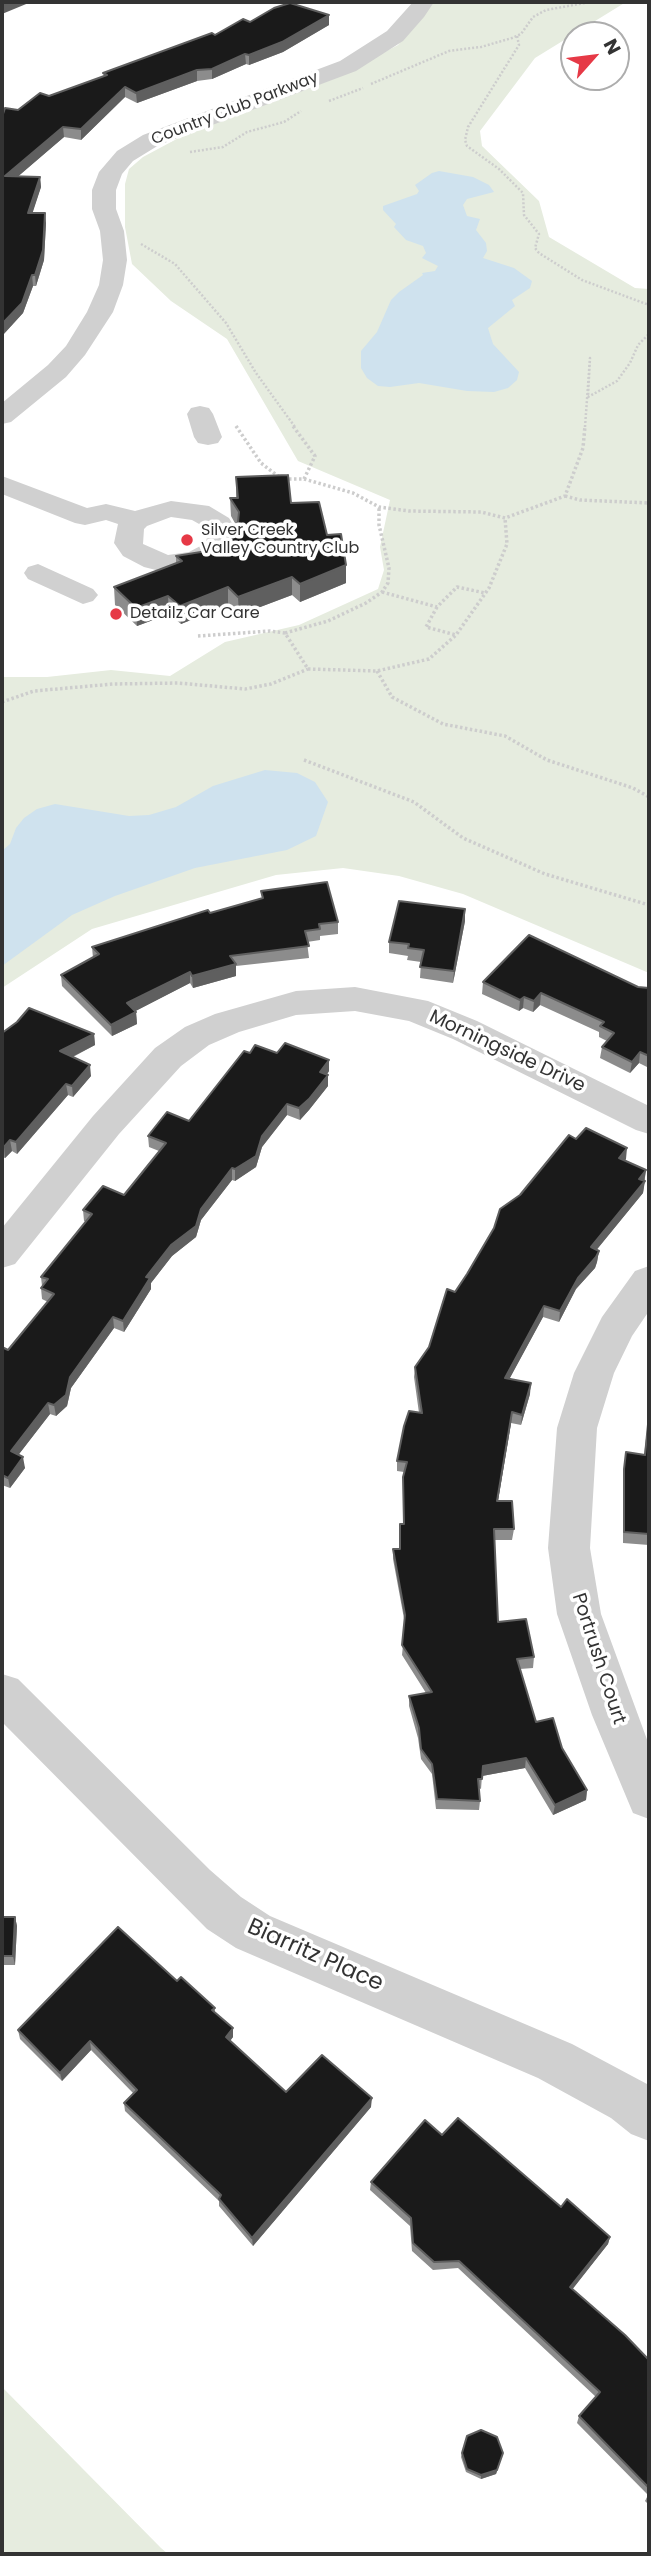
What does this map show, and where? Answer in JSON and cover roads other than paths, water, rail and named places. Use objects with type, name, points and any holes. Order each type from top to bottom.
[{"type":"street","name":"Country Club Parkway","points":[[302,77],[356,42],[384,19],[397,2]]},
{"type":"street","name":"Country Club Parkway","points":[[86,173],[104,151],[302,77],[348,66],[379,48],[403,29],[423,2]]},
{"type":"street","name":"Country Club Parkway","points":[[2,416],[57,371],[85,338],[105,302],[114,269],[112,231],[90,214],[104,190],[110,172],[152,132]]},
{"type":"street","points":[[2,393],[36,362],[73,313]]},
{"type":"street","points":[[59,335],[85,338]]},
{"type":"street","points":[[2,462],[61,496],[85,517],[106,512],[137,520]]},
{"type":"street","points":[[2,484],[61,496]]},
{"type":"street","points":[[38,573],[83,594]]},
{"type":"street","name":"Morningside Drive","points":[[2,1254],[106,1125],[168,1057],[197,1036],[227,1023],[296,1003],[355,999],[416,1010],[464,1030],[649,1121]]},
{"type":"street","name":"Portrush Court","points":[[649,1281],[616,1328],[594,1373],[577,1428],[569,1536],[579,1614],[614,1715],[649,1798]]},
{"type":"street","name":"Biarritz Place","points":[[2,1693],[193,1885],[224,1913],[253,1932],[555,2061],[594,2081],[649,2116]]},
{"type":"water","points":[[439,171],[473,177],[489,185],[494,192],[467,199],[463,205],[467,216],[480,219],[476,230],[486,243],[487,251],[483,258],[514,268],[532,281],[530,288],[512,300],[515,306],[488,328],[493,344],[519,372],[517,380],[508,388],[494,392],[467,391],[419,383],[378,386],[367,378],[361,368],[361,351],[377,332],[391,300],[423,275],[422,273],[435,271],[438,266],[422,258],[426,253],[423,246],[406,240],[394,227],[396,224],[383,210],[383,206],[417,194],[419,191],[415,185]]},
{"type":"water","points":[[265,770],[297,773],[315,782],[328,802],[316,836],[287,850],[195,868],[115,896],[72,915],[2,966],[2,851],[10,844],[16,828],[24,818],[37,809],[55,804],[129,816],[149,815],[176,807],[213,786]]},
{"type":"place","name":"Silver Creek Valley Country Club","points":[[187,540]]},
{"type":"place","name":"Detailz Car Care","points":[[116,614]]}]
